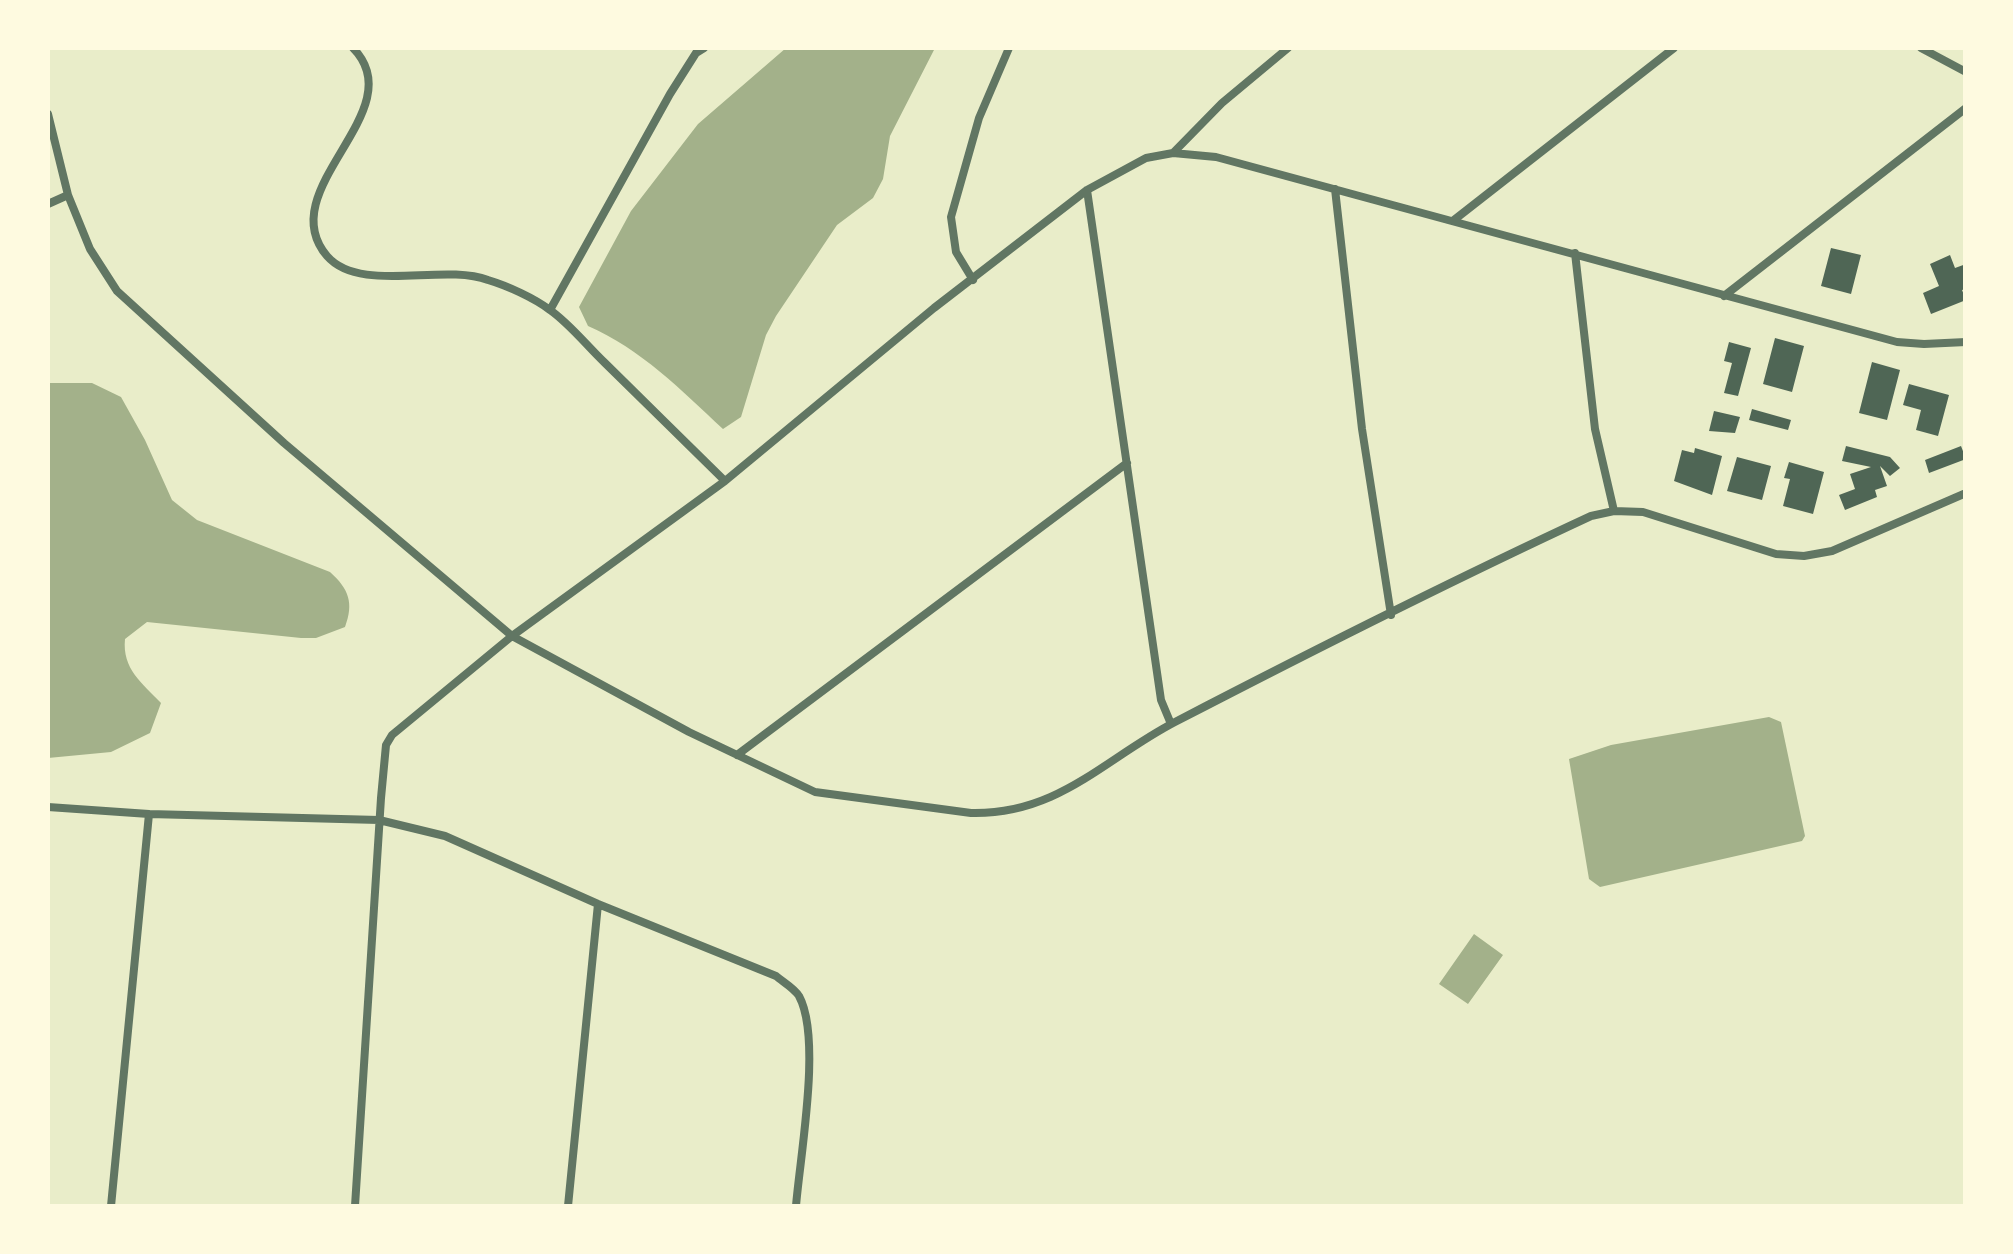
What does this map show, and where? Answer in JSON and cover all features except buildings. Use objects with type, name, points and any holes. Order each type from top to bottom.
[{"type":"street","points":[[352,48],[366,70],[369,89],[365,108],[315,205],[313,224],[318,242],[329,258],[344,270],[362,275],[455,273],[488,279],[550,310],[724,481]]},
{"type":"street","points":[[550,310],[670,94],[696,52],[704,48]]},
{"type":"street","points":[[974,280],[956,252],[951,218],[979,118],[1008,48]]},
{"type":"street","points":[[1173,153],[1222,103],[1288,48]]},
{"type":"street","points":[[1454,220],[1674,48]]},
{"type":"street","points":[[1921,48],[1966,72]]},
{"type":"street","points":[[1724,296],[1966,108]]},
{"type":"street","points":[[48,114],[68,195],[90,249],[117,291],[257,420],[512,636],[815,792],[995,814],[1025,808],[1075,787],[1170,724],[1568,527],[1614,510],[1670,518],[1776,554],[1804,556],[1832,551],[1966,494]]},
{"type":"street","points":[[355,1206],[380,820],[386,745],[392,736],[512,636],[724,481],[1087,190],[1146,158],[1173,153],[1216,158],[1897,342],[1966,342]]},
{"type":"street","points":[[1335,189],[1362,429],[1391,615]]},
{"type":"street","points":[[1087,190],[1162,700],[1170,724]]},
{"type":"street","points":[[48,204],[68,195]]},
{"type":"street","points":[[1575,253],[1595,429],[1614,510]]},
{"type":"street","points":[[737,755],[1127,463]]},
{"type":"street","points":[[48,807],[149,814],[380,820],[445,836],[598,904],[776,976],[798,993],[806,1016],[809,1047],[796,1206]]},
{"type":"street","points":[[111,1206],[149,814]]},
{"type":"street","points":[[568,1206],[598,904]]},
{"type":"shaded area","points":[[786,48],[935,48],[890,136],[883,179],[873,198],[837,225],[776,316],[766,335],[741,417],[723,429],[643,358],[588,326],[579,307],[631,211],[698,124]]},
{"type":"shaded area","points":[[48,383],[92,383],[121,397],[172,500],[197,520],[330,572],[348,597],[345,627],[316,638],[301,638],[147,622],[125,639],[125,650],[135,675],[161,703],[150,733],[111,752],[48,758]]},
{"type":"shaded area","points":[[1769,717],[1781,722],[1805,836],[1802,841],[1600,887],[1589,879],[1569,759],[1611,745]]},
{"type":"shaded area","points":[[1474,934],[1503,955],[1468,1004],[1439,984]]}]
